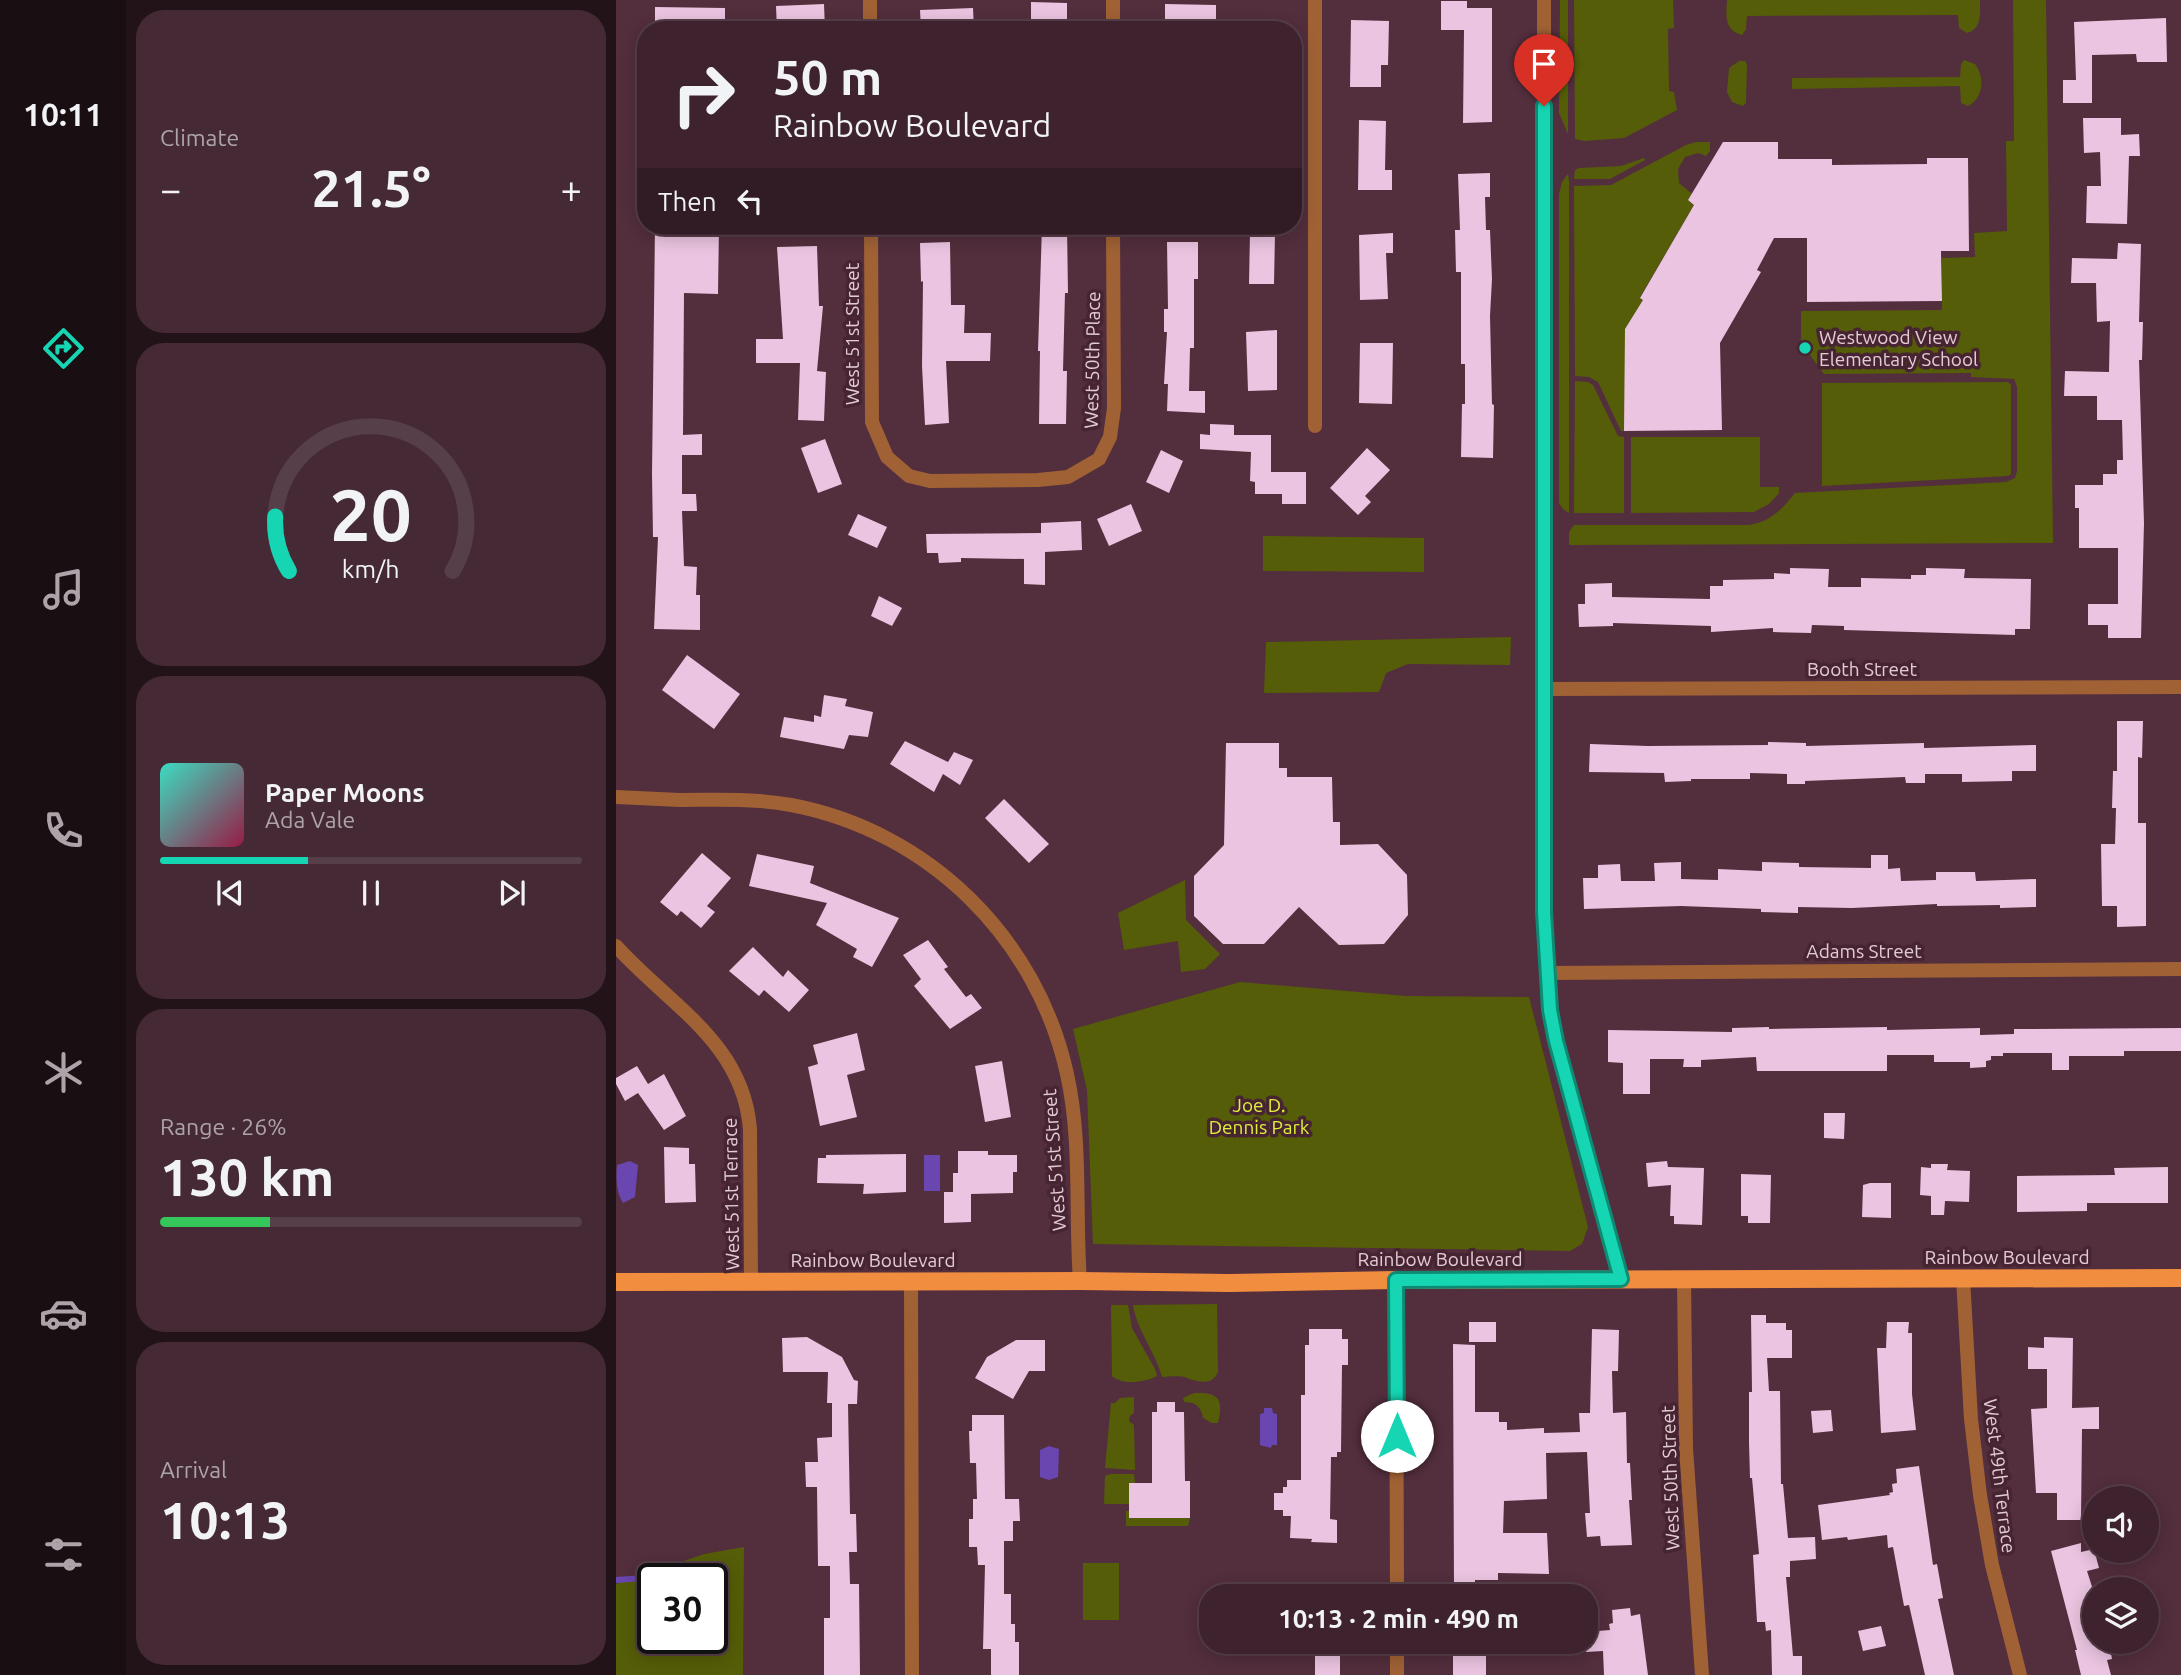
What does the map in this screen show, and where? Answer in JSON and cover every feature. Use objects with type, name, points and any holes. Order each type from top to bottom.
[{"type":"main road","name":"Rainbow Boulevard","points":[[616,1282],[1229,1283],[1396,1280],[2181,1278]]},
{"type":"street","points":[[870,0],[870,21]]},
{"type":"street","points":[[1113,0],[1113,21]]},
{"type":"street","points":[[1315,0],[1315,426]]},
{"type":"street","points":[[1544,0],[1543,689],[1544,912],[1547,973],[1556,1041],[1621,1279]]},
{"type":"street","name":"West 51st Street","points":[[871,235],[872,422],[887,457],[909,475],[930,481],[986,481]]},
{"type":"street","name":"West 50th Place","points":[[986,481],[1068,477],[1099,458],[1110,437],[1114,408],[1113,235]]},
{"type":"street","name":"Booth Street","points":[[1543,689],[2181,687]]},
{"type":"street","name":"West 51st Street","points":[[616,797],[762,801],[823,813],[874,832],[913,853],[941,872],[990,917],[1039,991],[1052,1020],[1068,1074],[1074,1116],[1080,1281]]},
{"type":"street","name":"West 51st Terrace","points":[[616,946],[703,1029],[721,1051],[742,1086],[750,1129],[751,1282]]},
{"type":"street","name":"Adams Street","points":[[1547,973],[2181,969]]},
{"type":"street","name":"West 49th Terrace","points":[[1963,1278],[1971,1419],[1979,1495],[1992,1565],[2020,1675]]},
{"type":"street","name":"West 50th Street","points":[[1684,1279],[1686,1448],[1702,1675]]},
{"type":"street","points":[[1396,1280],[1397,1584]]},
{"type":"street","points":[[911,1281],[912,1675]]},
{"type":"street","points":[[1397,1654],[1397,1675]]},
{"type":"green space","points":[[1560,0],[1568,0],[1568,134],[1559,113]]},
{"type":"green space","points":[[1574,0],[1673,0],[1674,28],[1668,29],[1669,91],[1674,92],[1677,110],[1624,138],[1584,141],[1575,139]]},
{"type":"green space","points":[[1727,0],[1980,0],[1980,16],[1975,28],[1967,33],[1959,28],[1958,15],[1747,16],[1746,29],[1742,35],[1729,26]]},
{"type":"green space","points":[[2013,0],[2046,0],[2053,543],[1569,545],[1569,532],[1574,525],[1749,525],[1770,518],[1795,493],[2006,482],[2015,478],[2017,387],[2014,379],[1971,377],[1971,373],[1824,374],[1801,343],[1801,311],[1942,310],[1942,258],[1975,257],[1974,233],[2007,231],[2006,141],[2014,141]]},
{"type":"green space","points":[[1964,60],[1975,64],[1981,81],[1980,93],[1968,106],[1961,103],[1960,86],[1792,89],[1792,78],[1960,77]]},
{"type":"green space","points":[[1739,61],[1745,61],[1747,65],[1746,103],[1743,106],[1732,102],[1727,92],[1729,68]]},
{"type":"green space","points":[[1696,142],[1710,142],[1710,151],[1706,156],[1698,153],[1685,157],[1678,169],[1679,183],[1692,194],[1688,200],[1694,205],[1640,297],[1643,300],[1624,431],[1621,431],[1598,382],[1589,377],[1575,376],[1574,186],[1611,185]]},
{"type":"green space","points":[[1644,158],[1645,160],[1610,179],[1574,179],[1575,170],[1579,168],[1621,166]]},
{"type":"green space","points":[[1568,174],[1569,513],[1559,503],[1559,194],[1562,182]]},
{"type":"green space","points":[[1575,381],[1593,385],[1618,436],[1624,437],[1624,513],[1574,513]]},
{"type":"green space","points":[[2008,382],[2011,385],[2011,474],[1822,486],[1822,383]]},
{"type":"green space","points":[[1631,437],[1760,437],[1760,487],[1779,487],[1779,493],[1769,504],[1754,512],[1631,513]]},
{"type":"green space","points":[[1263,536],[1424,538],[1424,572],[1263,571]]},
{"type":"green space","points":[[1511,637],[1510,665],[1408,664],[1386,673],[1379,692],[1264,693],[1266,642]]},
{"type":"green space","points":[[1185,880],[1186,920],[1220,954],[1205,969],[1181,972],[1178,941],[1124,950],[1118,913]]},
{"type":"green space","name":"Joe D. Dennis Park","points":[[1240,982],[1406,996],[1529,997],[1588,1227],[1582,1244],[1570,1251],[1093,1244],[1087,1090],[1073,1029]]},
{"type":"green space","points":[[1217,1304],[1218,1372],[1215,1376],[1204,1382],[1181,1377],[1162,1377],[1138,1324],[1133,1305]]},
{"type":"green space","points":[[1111,1305],[1128,1305],[1132,1328],[1157,1376],[1134,1382],[1122,1381],[1112,1376]]},
{"type":"green space","points":[[1194,1393],[1214,1395],[1217,1398],[1220,1408],[1218,1423],[1203,1418],[1199,1408],[1184,1402],[1183,1398]]},
{"type":"green space","points":[[1134,1397],[1134,1413],[1129,1421],[1134,1425],[1135,1470],[1105,1468],[1111,1403],[1120,1398]]},
{"type":"green space","points":[[1134,1474],[1135,1483],[1129,1483],[1129,1504],[1104,1504],[1105,1476]]},
{"type":"green space","points":[[1126,1511],[1129,1511],[1129,1518],[1190,1518],[1188,1526],[1126,1526]]},
{"type":"green space","points":[[744,1547],[743,1675],[616,1675],[616,1584],[637,1577],[637,1654],[728,1654],[728,1563],[678,1563],[704,1554]]},
{"type":"green space","points":[[1083,1563],[1119,1563],[1119,1620],[1083,1620]]},
{"type":"shaded area","points":[[924,1155],[940,1155],[940,1191],[924,1191]]},
{"type":"shaded area","points":[[630,1161],[638,1165],[635,1197],[623,1203],[617,1185],[617,1165]]},
{"type":"shaded area","points":[[1264,1408],[1272,1408],[1273,1413],[1277,1414],[1277,1445],[1272,1445],[1271,1448],[1260,1445],[1260,1414],[1264,1413]]},
{"type":"shaded area","points":[[1049,1446],[1059,1449],[1058,1477],[1049,1480],[1040,1477],[1040,1450]]},
{"type":"building","points":[[1441,1],[1467,1],[1467,8],[1492,8],[1492,122],[1463,123],[1464,30],[1441,30]]},
{"type":"building","points":[[1031,2],[1067,3],[1067,21],[1031,21]]},
{"type":"building","points":[[824,4],[825,21],[777,21],[776,6]]},
{"type":"building","points":[[1165,4],[1216,5],[1216,21],[1165,21]]},
{"type":"building","points":[[655,7],[725,8],[725,21],[655,21]]},
{"type":"building","points":[[973,8],[974,21],[921,21],[920,10]]},
{"type":"building","points":[[2166,18],[2167,62],[2137,62],[2136,54],[2092,55],[2092,103],[2063,103],[2063,80],[2076,80],[2074,22]]},
{"type":"building","points":[[1351,20],[1389,21],[1388,65],[1381,65],[1381,87],[1350,87]]},
{"type":"building","points":[[2083,118],[2121,118],[2121,135],[2139,134],[2140,156],[2129,156],[2127,224],[2086,223],[2087,186],[2101,186],[2100,152],[2084,153]]},
{"type":"building","points":[[1359,120],[1386,121],[1385,170],[1392,170],[1392,190],[1358,190]]},
{"type":"building","points":[[1723,142],[1778,142],[1778,159],[1832,159],[1832,165],[1927,164],[1927,158],[1968,158],[1969,251],[1941,251],[1942,301],[1807,302],[1807,238],[1774,238],[1757,270],[1761,272],[1720,343],[1722,430],[1624,431],[1625,329],[1694,205],[1688,200]]},
{"type":"building","points":[[1490,173],[1490,197],[1485,197],[1486,230],[1490,230],[1492,279],[1490,316],[1494,405],[1493,458],[1461,457],[1465,364],[1461,364],[1461,272],[1456,272],[1455,230],[1460,230],[1458,174]]},
{"type":"building","points":[[1393,233],[1393,253],[1386,253],[1388,299],[1360,300],[1359,235]]},
{"type":"building","points":[[655,235],[719,235],[718,294],[684,293],[683,435],[702,434],[702,455],[682,455],[682,494],[696,494],[697,511],[682,511],[684,566],[697,567],[696,595],[700,595],[700,630],[654,629],[658,537],[653,537]]},
{"type":"building","points":[[1042,235],[1067,235],[1068,293],[1065,293],[1063,371],[1067,371],[1066,424],[1039,424]]},
{"type":"building","points":[[1250,235],[1275,235],[1274,284],[1249,284]]},
{"type":"building","points":[[950,242],[951,305],[965,305],[964,333],[991,333],[990,361],[946,361],[949,423],[925,425],[920,243]]},
{"type":"building","points":[[1167,242],[1198,242],[1198,279],[1194,279],[1194,348],[1190,348],[1189,391],[1205,391],[1205,413],[1167,411],[1168,384],[1164,384],[1167,332],[1164,332],[1164,309],[1168,309]]},
{"type":"building","points":[[2118,243],[2141,244],[2139,322],[2143,322],[2142,360],[2139,360],[2144,523],[2141,638],[2108,638],[2108,625],[2088,625],[2088,604],[2118,604],[2118,548],[2079,548],[2079,508],[2075,508],[2075,485],[2103,485],[2103,474],[2117,474],[2117,460],[2123,460],[2122,420],[2097,420],[2097,396],[2064,396],[2065,371],[2109,372],[2110,321],[2097,322],[2096,283],[2071,283],[2072,258],[2117,259]]},
{"type":"building","points":[[817,246],[819,306],[823,306],[817,371],[826,372],[824,421],[798,420],[800,363],[756,363],[756,339],[783,339],[777,247]]},
{"type":"building","points":[[1277,330],[1277,390],[1248,391],[1246,332]]},
{"type":"building","points":[[1360,343],[1393,343],[1392,404],[1359,403]]},
{"type":"building","points":[[1210,424],[1234,425],[1234,435],[1271,435],[1271,472],[1306,472],[1306,504],[1282,504],[1282,494],[1255,494],[1255,482],[1250,481],[1251,452],[1200,449],[1200,434],[1210,435]]},
{"type":"building","points":[[825,439],[842,484],[818,493],[801,448]]},
{"type":"building","points":[[1367,448],[1390,470],[1365,496],[1371,502],[1358,515],[1330,488]]},
{"type":"building","points":[[1161,450],[1183,461],[1169,493],[1146,482]]},
{"type":"building","points":[[1131,504],[1142,531],[1109,546],[1097,519]]},
{"type":"building","points":[[858,514],[887,527],[877,548],[848,535]]},
{"type":"building","points":[[1081,521],[1082,550],[1045,552],[1045,585],[1024,584],[1024,559],[961,558],[961,562],[939,563],[938,553],[927,553],[926,534],[1041,533],[1041,523]]},
{"type":"building","points":[[1790,568],[1829,569],[1828,587],[1861,587],[1861,578],[1911,579],[1911,575],[1926,575],[1926,568],[1965,569],[1964,578],[2031,579],[2030,629],[2015,629],[2015,635],[1844,630],[1844,626],[1812,625],[1811,633],[1773,632],[1773,628],[1711,632],[1711,626],[1613,623],[1613,626],[1579,627],[1578,604],[1585,604],[1585,584],[1612,583],[1612,597],[1710,599],[1710,586],[1723,586],[1723,580],[1774,579],[1774,573],[1790,574]]},
{"type":"building","points":[[879,596],[902,608],[892,626],[871,616]]},
{"type":"building","points":[[687,655],[740,694],[714,729],[662,690]]},
{"type":"building","points":[[824,695],[847,699],[845,706],[873,712],[868,737],[849,735],[844,749],[780,737],[784,717],[814,722],[814,715],[821,717]]},
{"type":"building","points":[[2117,721],[2143,721],[2142,758],[2138,757],[2138,823],[2146,823],[2146,926],[2117,927],[2117,906],[2102,906],[2101,844],[2115,844],[2116,808],[2112,808],[2113,771],[2117,771]]},
{"type":"building","points":[[905,741],[948,762],[954,752],[973,760],[960,785],[943,774],[934,792],[890,764]]},
{"type":"building","points":[[1768,742],[1806,743],[1806,746],[1924,743],[1924,748],[2036,745],[2036,771],[2012,771],[2012,781],[1962,782],[1962,774],[1925,774],[1925,783],[1906,783],[1905,777],[1805,781],[1805,784],[1787,784],[1787,774],[1750,773],[1750,779],[1665,782],[1664,773],[1589,772],[1590,744],[1768,745]]},
{"type":"building","points":[[1226,743],[1279,743],[1279,768],[1287,768],[1287,777],[1332,777],[1333,822],[1340,822],[1340,845],[1378,844],[1407,875],[1408,915],[1384,944],[1339,945],[1299,907],[1264,944],[1223,944],[1194,916],[1194,876],[1224,845]]},
{"type":"building","points":[[1004,799],[1049,844],[1029,863],[985,818]]},
{"type":"building","points":[[702,853],[731,878],[707,906],[715,912],[701,928],[681,911],[677,916],[660,902]]},
{"type":"building","points":[[757,854],[814,866],[810,883],[899,918],[872,967],[853,957],[857,949],[816,925],[827,903],[749,886]]},
{"type":"building","points":[[1871,855],[1888,855],[1888,869],[1900,868],[1901,881],[1936,880],[1936,872],[1975,872],[1976,881],[2036,879],[2036,907],[1937,904],[1852,908],[1798,907],[1798,913],[1681,906],[1584,909],[1583,878],[1598,878],[1598,865],[1620,864],[1621,881],[1655,881],[1654,863],[1681,862],[1681,879],[1718,880],[1718,869],[1762,871],[1762,862],[1799,863],[1799,867],[1871,868]]},
{"type":"building","points":[[928,940],[948,967],[944,969],[966,997],[971,994],[982,1008],[950,1029],[914,986],[921,979],[903,955]]},
{"type":"building","points":[[753,947],[783,977],[788,970],[809,990],[789,1012],[764,990],[759,996],[729,971]]},
{"type":"building","points":[[1887,1027],[1887,1030],[1980,1028],[1980,1035],[2014,1034],[2014,1029],[2181,1028],[2181,1051],[2124,1051],[2124,1056],[2069,1056],[2069,1070],[2052,1070],[2052,1053],[2003,1053],[2003,1056],[1991,1056],[1991,1060],[1986,1061],[1986,1067],[1970,1068],[1970,1062],[1934,1062],[1934,1055],[1887,1055],[1887,1071],[1757,1071],[1756,1057],[1701,1060],[1701,1067],[1683,1067],[1684,1059],[1650,1059],[1650,1094],[1623,1094],[1623,1063],[1608,1062],[1608,1030],[1732,1032],[1732,1028]]},
{"type":"building","points":[[857,1033],[865,1070],[847,1075],[857,1117],[820,1126],[808,1067],[818,1064],[813,1045]]},
{"type":"building","points":[[1002,1061],[1011,1117],[985,1122],[975,1066]]},
{"type":"building","points":[[637,1066],[648,1084],[664,1074],[686,1116],[664,1130],[638,1093],[625,1101],[616,1084],[616,1078]]},
{"type":"building","points":[[1824,1113],[1845,1113],[1844,1139],[1824,1138]]},
{"type":"building","points":[[664,1147],[689,1148],[689,1164],[695,1164],[696,1202],[665,1203]]},
{"type":"building","points":[[958,1151],[1017,1155],[1017,1172],[1013,1172],[1013,1193],[971,1194],[971,1222],[944,1223],[944,1192],[953,1192],[953,1173],[958,1173]]},
{"type":"building","points":[[906,1154],[906,1192],[863,1194],[864,1184],[817,1183],[818,1158],[826,1158],[826,1155]]},
{"type":"building","points":[[1667,1161],[1668,1167],[1704,1168],[1702,1225],[1674,1224],[1674,1216],[1670,1216],[1671,1185],[1648,1187],[1646,1163]]},
{"type":"building","points":[[1931,1164],[1948,1164],[1947,1170],[1970,1171],[1969,1202],[1945,1201],[1944,1215],[1931,1215],[1931,1196],[1920,1195],[1921,1167],[1931,1168]]},
{"type":"building","points":[[2168,1167],[2168,1203],[2087,1203],[2087,1211],[2017,1212],[2017,1176],[2115,1175],[2114,1168]]},
{"type":"building","points":[[1741,1174],[1771,1175],[1770,1223],[1748,1223],[1748,1216],[1741,1216]]},
{"type":"building","points":[[1891,1183],[1891,1218],[1862,1217],[1863,1185]]},
{"type":"building","points":[[1751,1315],[1766,1315],[1766,1323],[1786,1323],[1786,1330],[1792,1330],[1792,1358],[1767,1358],[1769,1391],[1780,1391],[1781,1484],[1788,1538],[1815,1537],[1816,1559],[1790,1561],[1790,1577],[1786,1577],[1793,1656],[1802,1656],[1802,1675],[1772,1675],[1771,1630],[1766,1631],[1765,1622],[1757,1622],[1753,1555],[1759,1554],[1750,1478],[1749,1442],[1749,1392],[1752,1392]]},
{"type":"building","points":[[1469,1322],[1496,1322],[1496,1342],[1469,1342]]},
{"type":"building","points":[[1887,1322],[1909,1322],[1908,1333],[1912,1333],[1912,1394],[1916,1430],[1881,1433],[1877,1348],[1886,1348]]},
{"type":"building","points":[[1309,1329],[1342,1329],[1342,1339],[1348,1339],[1348,1365],[1342,1365],[1341,1452],[1337,1452],[1337,1457],[1331,1457],[1330,1519],[1337,1520],[1337,1543],[1290,1538],[1291,1516],[1283,1516],[1283,1510],[1274,1510],[1274,1493],[1283,1493],[1287,1480],[1301,1480],[1301,1395],[1305,1395],[1305,1345],[1309,1345]]},
{"type":"building","points":[[1592,1329],[1619,1330],[1618,1371],[1612,1371],[1613,1413],[1626,1412],[1632,1545],[1601,1546],[1600,1536],[1587,1537],[1585,1513],[1590,1513],[1587,1452],[1546,1453],[1547,1499],[1504,1501],[1503,1533],[1547,1533],[1549,1574],[1498,1573],[1498,1580],[1454,1584],[1453,1344],[1475,1345],[1475,1412],[1499,1412],[1499,1422],[1507,1422],[1507,1430],[1544,1428],[1544,1433],[1580,1432],[1579,1413],[1590,1413]]},
{"type":"building","points":[[807,1337],[842,1357],[854,1380],[858,1381],[857,1404],[848,1404],[850,1514],[856,1514],[857,1552],[849,1552],[850,1584],[859,1584],[860,1675],[824,1675],[824,1618],[830,1618],[830,1566],[818,1566],[817,1487],[806,1487],[805,1462],[818,1462],[817,1438],[832,1437],[832,1403],[827,1403],[828,1372],[783,1372],[782,1338]]},
{"type":"building","points":[[2044,1337],[2073,1338],[2072,1408],[2099,1407],[2099,1429],[2082,1429],[2081,1520],[2057,1520],[2057,1493],[2036,1493],[2031,1409],[2047,1408],[2047,1369],[2028,1369],[2028,1347],[2044,1348]]},
{"type":"building","points":[[1016,1340],[1045,1340],[1045,1371],[1029,1371],[1013,1399],[975,1378],[987,1357]]},
{"type":"building","points":[[1157,1402],[1175,1402],[1175,1412],[1184,1412],[1185,1481],[1190,1481],[1190,1518],[1129,1518],[1129,1483],[1152,1483],[1152,1412],[1157,1412]]},
{"type":"building","points":[[1831,1410],[1833,1431],[1813,1433],[1811,1411]]},
{"type":"building","points":[[972,1415],[1004,1415],[1005,1499],[1019,1499],[1020,1521],[1013,1521],[1013,1541],[1004,1541],[1004,1594],[1011,1594],[1011,1624],[1015,1624],[1015,1642],[1019,1642],[1019,1675],[991,1675],[991,1649],[983,1649],[985,1565],[978,1565],[977,1547],[969,1547],[969,1519],[973,1519],[973,1499],[977,1499],[976,1463],[970,1463],[969,1431],[972,1431]]},
{"type":"building","points":[[1919,1466],[1933,1565],[1937,1564],[1943,1598],[1938,1599],[1954,1675],[1925,1675],[1909,1605],[1904,1606],[1893,1547],[1888,1548],[1887,1535],[1822,1540],[1818,1505],[1890,1495],[1889,1493],[1893,1492],[1892,1484],[1897,1483],[1896,1469]]},
{"type":"building","points":[[2081,1543],[2082,1563],[2098,1563],[2099,1568],[2087,1571],[2089,1577],[2082,1577],[2082,1654],[2111,1654],[2112,1659],[2107,1660],[2111,1675],[2081,1675],[2051,1551]]},
{"type":"building","points":[[1630,1608],[1631,1616],[1640,1614],[1648,1675],[1604,1675],[1603,1651],[1598,1651],[1598,1631],[1610,1630],[1609,1624],[1613,1623],[1612,1610]]},
{"type":"building","points":[[1881,1626],[1886,1646],[1863,1651],[1858,1631]]},
{"type":"building","points":[[1315,1654],[1340,1654],[1340,1675],[1315,1675]]},
{"type":"building","points":[[1453,1654],[1486,1654],[1486,1675],[1453,1675]]},
{"type":"waterway","points":[[616,1580],[637,1579]]},
{"type":"place","name":"Westwood View Elementary School","points":[[1805,348]]},
{"type":"route","points":[[1397,1436],[1396,1280],[1621,1279],[1556,1041],[1547,973],[1543,706],[1544,106]]}]
